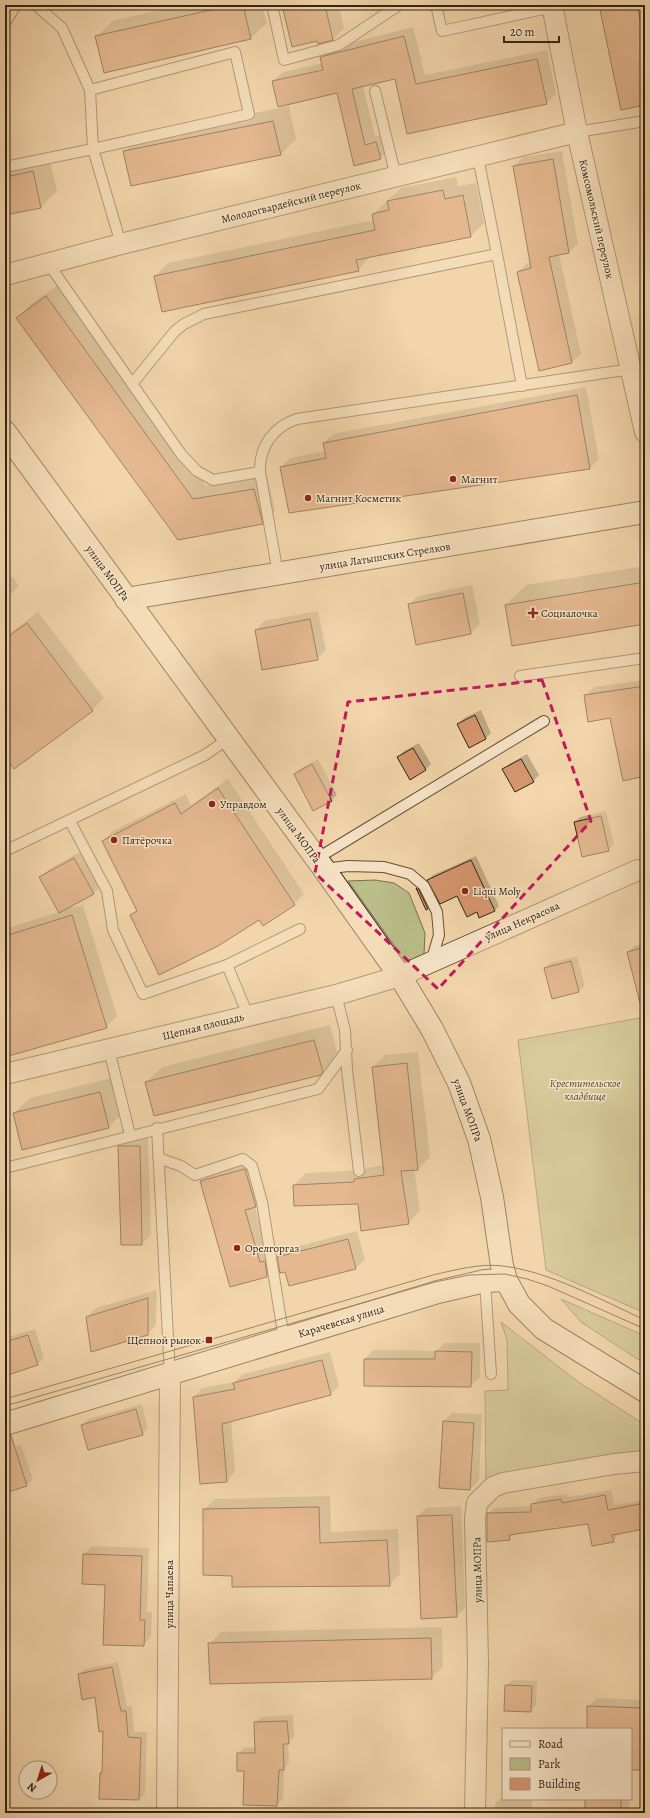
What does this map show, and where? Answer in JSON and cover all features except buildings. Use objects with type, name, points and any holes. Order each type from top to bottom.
[{"type":"street","name":"Комсомольский переулок","points":[[552,6],[577,132],[645,432]]},
{"type":"street","name":"Молодогвардейский переулок","points":[[5,275],[121,244],[577,132]]},
{"type":"street","name":"улица МОПРа","points":[[5,432],[320,864],[400,976],[432,1029],[456,1076],[479,1139],[492,1197],[502,1266],[496,1280]]},
{"type":"street","name":"улица Латышских Стрелков","points":[[126,599],[645,512]]},
{"type":"street","name":"улица Некрасова","points":[[400,976],[643,868]]},
{"type":"street","name":"Щепная площадь","points":[[5,1074],[336,995],[400,976]]},
{"type":"street","name":"Карачевская улица","points":[[5,1424],[170,1375],[438,1292],[496,1280]]},
{"type":"street","points":[[496,1280],[544,1329],[645,1391]]},
{"type":"street","name":"улица Чапаева","points":[[167,1813],[170,1375]]},
{"type":"street","name":"улица МОПРа","points":[[475,1813],[478,1663],[475,1518],[477,1503],[493,1487],[503,1483],[614,1464],[645,1461]]},
{"type":"lane","points":[[5,23],[16,5]]},
{"type":"lane","points":[[36,5],[62,28],[90,90],[94,149],[121,244]]},
{"type":"lane","points":[[272,5],[284,60],[339,45],[398,5]]},
{"type":"lane","points":[[436,5],[442,31],[552,6]]},
{"type":"lane","points":[[5,167],[94,149],[249,114],[235,52],[90,90]]},
{"type":"lane","points":[[375,91],[396,177]]},
{"type":"lane","points":[[577,132],[645,121]]},
{"type":"lane","points":[[478,156],[522,386]]},
{"type":"lane","points":[[132,384],[175,331],[184,324],[204,314],[497,254]]},
{"type":"lane","points":[[48,263],[181,454],[197,472],[213,480],[260,472]]},
{"type":"lane","points":[[278,574],[260,472],[260,461],[270,438],[278,428],[297,419],[631,369]]},
{"type":"lane","points":[[520,676],[645,658]]},
{"type":"lane","points":[[320,864],[544,721]]},
{"type":"lane","points":[[5,851],[205,755],[228,739]]},
{"type":"lane","points":[[70,821],[106,891],[113,930],[143,994],[227,966],[300,929]]},
{"type":"lane","points":[[320,864],[384,867],[410,874],[424,886],[437,912],[439,935],[431,962]]},
{"type":"lane","points":[[227,966],[248,1015]]},
{"type":"lane","points":[[336,995],[344,1023],[347,1050],[347,1070],[358,1171]]},
{"type":"lane","points":[[109,1050],[130,1135]]},
{"type":"lane","points":[[5,1168],[157,1128],[318,1089],[347,1050]]},
{"type":"lane","points":[[157,1128],[170,1375]]},
{"type":"lane","points":[[158,1158],[181,1166],[195,1175],[243,1160],[252,1166],[262,1202],[284,1339]]},
{"type":"lane","points":[[491,1374],[496,1280]]},
{"type":"highlighted area","points":[[542,680],[591,821],[438,989],[315,873],[348,702]]},
{"type":"green space","points":[[375,880],[394,883],[409,893],[425,933],[424,954],[406,962],[348,881]]},
{"type":"green space","name":"Крестительское кладбище","points":[[645,1017],[645,1313],[546,1270],[518,1040]]},
{"type":"green space","points":[[561,1299],[645,1336],[645,1364],[581,1322]]},
{"type":"green space","points":[[501,1322],[577,1381],[645,1425],[645,1451],[486,1482],[485,1391],[508,1390],[507,1340]]},
{"type":"tram line","points":[[5,1399],[433,1275],[485,1265],[521,1269],[557,1280],[645,1320]]},
{"type":"tram line","points":[[5,1406],[435,1282],[469,1275],[505,1274],[527,1279],[548,1286],[645,1329]]},
{"type":"place","name":"Магнит","points":[[453,479]]},
{"type":"place","name":"Магнит Косметик","points":[[308,498]]},
{"type":"place","name":"Социалочка","points":[[533,613]]},
{"type":"place","name":"Управдом","points":[[212,804]]},
{"type":"place","name":"Пятёрочка","points":[[114,840]]},
{"type":"place","name":"Liqui Moly","points":[[465,891]]},
{"type":"place","name":"Орелгоргаз","points":[[237,1248]]},
{"type":"place","name":"Щепной рынок","points":[[209,1340]]}]
